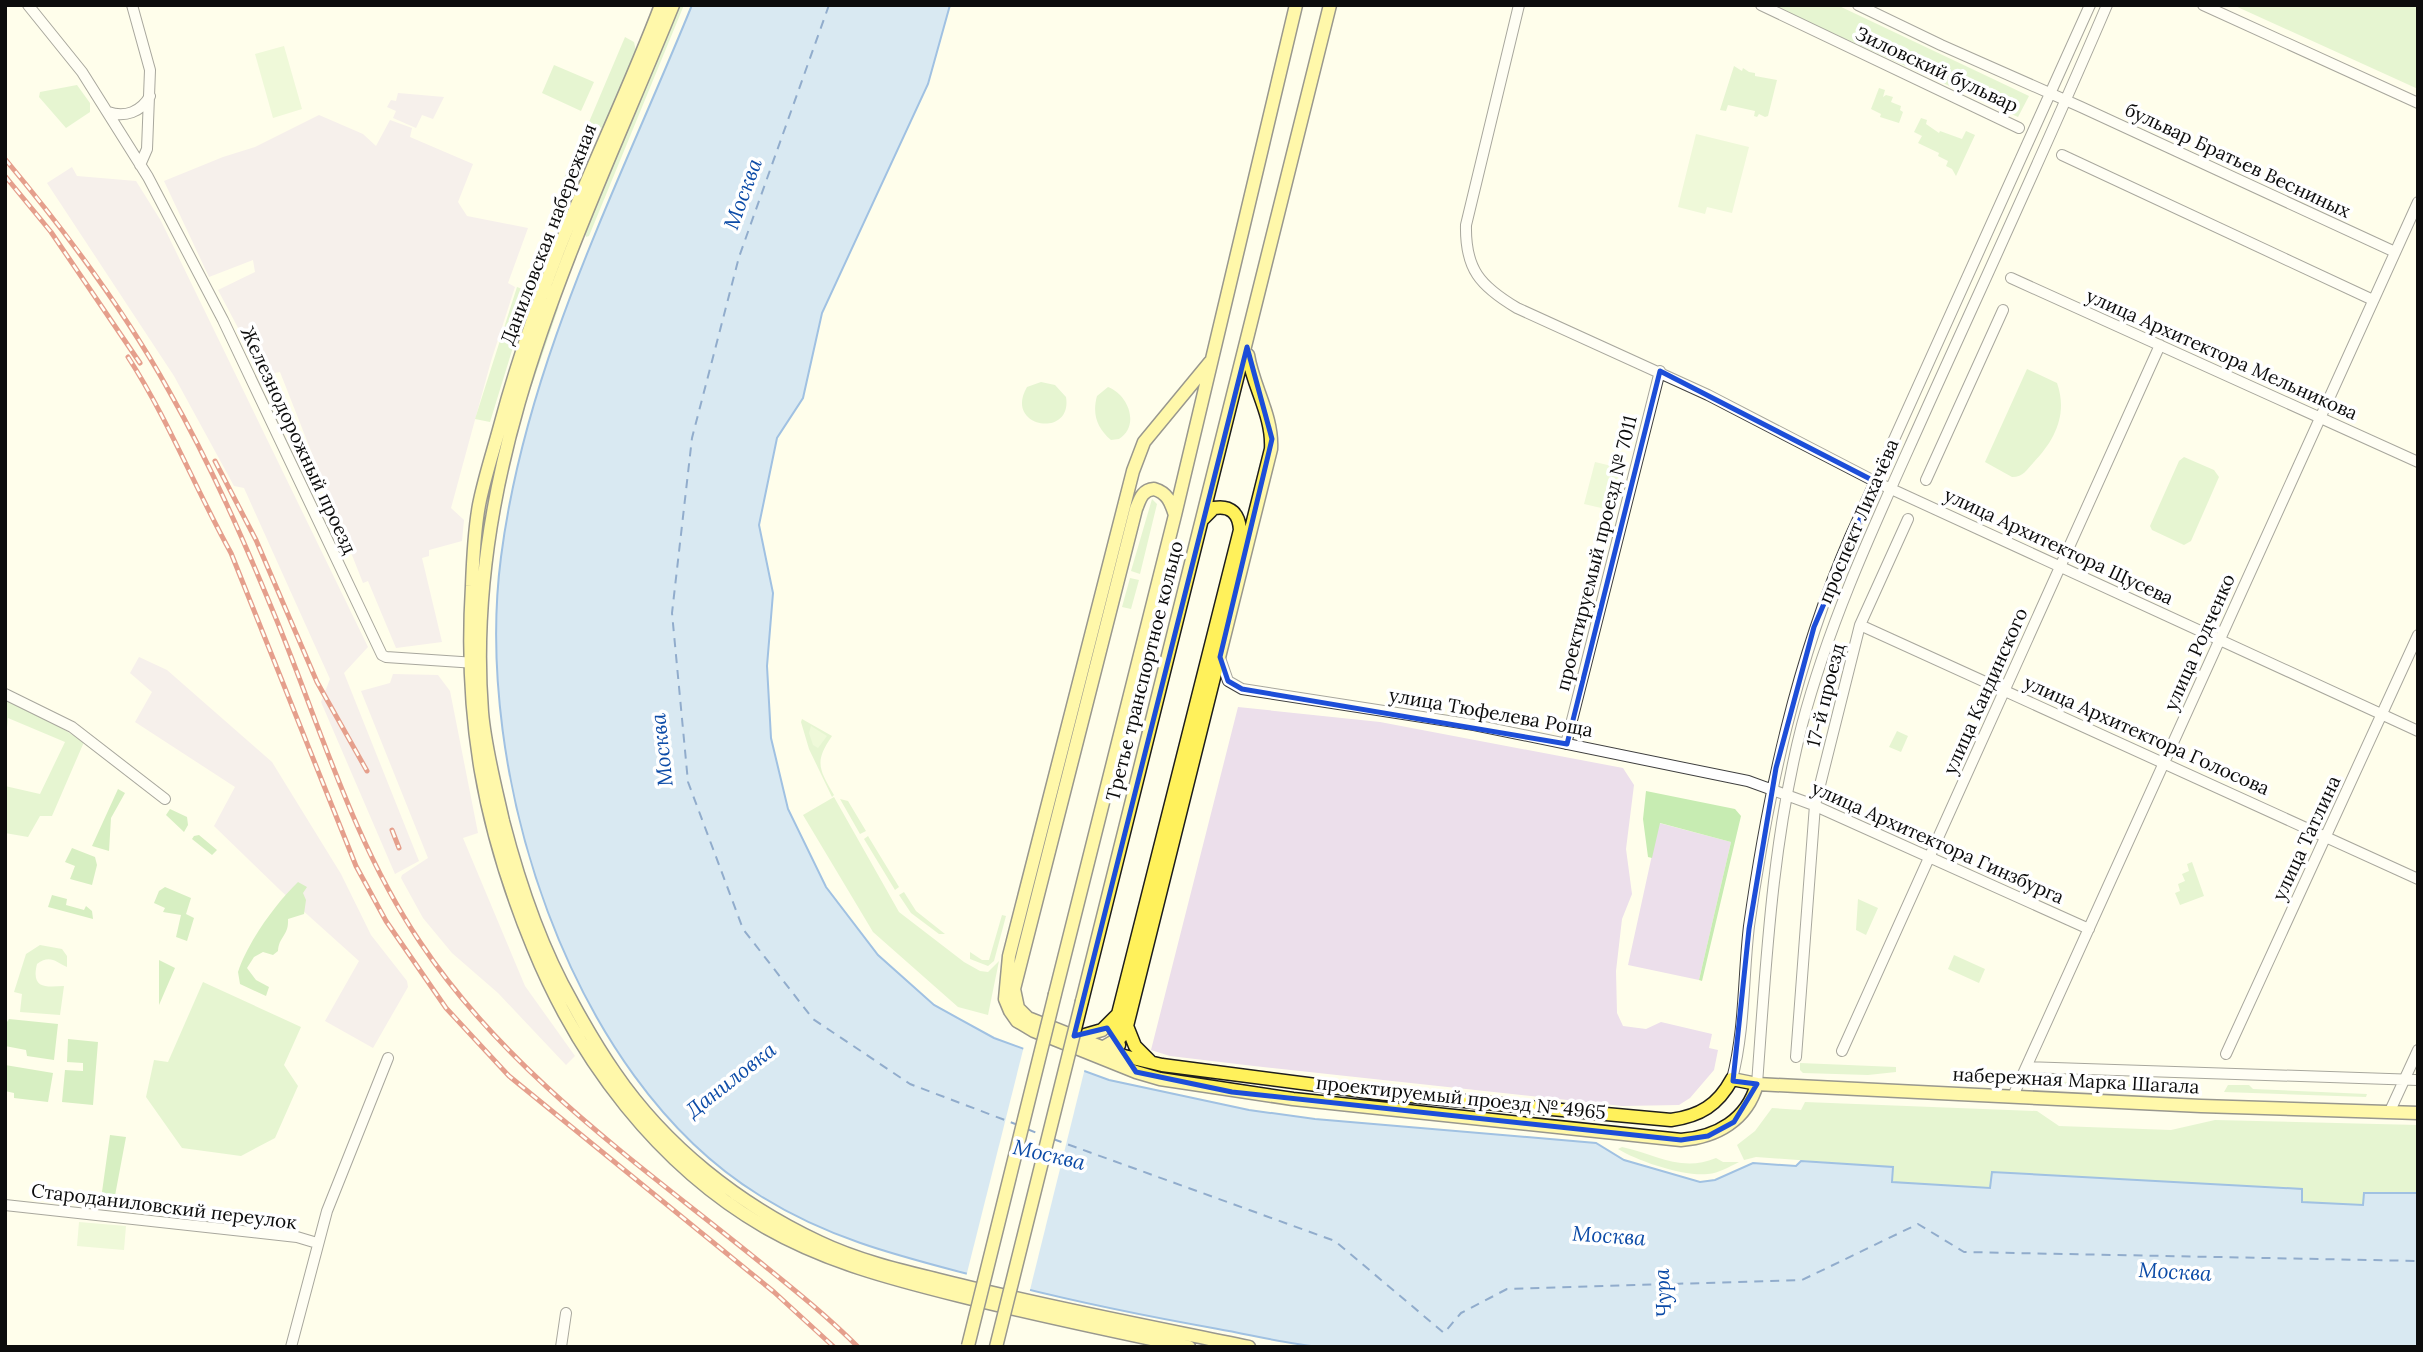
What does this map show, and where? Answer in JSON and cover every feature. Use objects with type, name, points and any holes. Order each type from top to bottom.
[{"type":"main road","name":"Даниловская набережная","points":[[661,5],[560,246],[509,392],[480,499],[475,531],[475,739],[498,849],[549,986],[584,1049],[631,1113],[673,1157],[722,1198],[764,1226],[819,1254],[875,1275],[1039,1310]]},
{"type":"main road","name":"Даниловская набережная","points":[[475,663],[489,526],[503,455],[524,380],[573,245],[673,5]]},
{"type":"main road","name":"Третье транспортное кольцо","points":[[967,1347],[1175,515],[1296,5]]},
{"type":"main road","name":"Третье транспортное кольцо","points":[[996,1347],[1330,5]]},
{"type":"main road","points":[[1088,1052],[1105,1048],[1117,1040],[1127,1026],[1271,449],[1271,429],[1251,373],[1247,347]]},
{"type":"main road","name":"проектируемый проезд № 4965","points":[[1210,362],[1141,449],[1127,493],[1009,956],[1005,999],[1017,1021],[1034,1031],[1136,1072],[1232,1092],[1681,1140],[1708,1136],[1734,1122],[1750,1101],[1757,1084]]},
{"type":"main road","name":"проектируемый проезд № 4965","points":[[1175,515],[1165,494],[1154,489],[1141,496],[1136,509],[1014,989],[1018,1008],[1023,1014],[1124,1056],[1153,1063],[1378,1093],[1671,1120],[1703,1113],[1722,1097],[1732,1079]]},
{"type":"main road","points":[[1136,1072],[1124,1056],[1117,1040],[1118,1014],[1240,530],[1236,513],[1221,507],[1209,511],[1201,523]]},
{"type":"main road","points":[[1078,1037],[1102,1030],[1118,1014]]},
{"type":"main road","points":[[1127,1026],[1135,1046],[1153,1063]]},
{"type":"main road","name":"набережная Марка Шагала","points":[[1732,1079],[1757,1084],[2418,1113]]},
{"type":"main road","points":[[1039,1310],[1189,1347]]},
{"type":"main road","points":[[1039,1310],[1249,1347]]},
{"type":"street","points":[[28,5],[82,72],[137,160],[146,149],[150,70],[132,5]]},
{"type":"street","name":"улица Архитектора Щусева","points":[[1519,5],[1466,225],[1466,248],[1471,263],[1484,284],[1517,308],[1660,371],[1876,482],[2418,731]]},
{"type":"street","name":"Зиловский бульвар","points":[[1858,5],[2066,101]]},
{"type":"street","name":"проспект Лихачёва","points":[[1732,1079],[1749,929],[1771,789],[1814,627],[1840,559],[2090,5]]},
{"type":"street","name":"проспект Лихачёва","points":[[1757,1084],[1769,930],[1786,795],[1802,725],[1825,647],[1855,569],[2107,5]]},
{"type":"street","points":[[2203,5],[2418,103]]},
{"type":"street","name":"Зиловский бульвар","points":[[1763,6],[2019,128]]},
{"type":"street","points":[[107,112],[121,115],[136,111],[150,95]]},
{"type":"street","name":"бульвар Братьев Весниных","points":[[2066,101],[2395,252]]},
{"type":"street","points":[[2062,155],[2373,300]]},
{"type":"street","name":"Железнодорожный проезд","points":[[137,160],[223,320],[382,655],[475,663]]},
{"type":"street","name":"улица Родченко","points":[[2014,1096],[2418,202]]},
{"type":"street","name":"улица Архитектора Мельникова","points":[[2011,278],[2418,462]]},
{"type":"street","points":[[1926,480],[2003,310]]},
{"type":"street","name":"улица Кандинского","points":[[1842,1051],[2160,345]]},
{"type":"street","name":"проектируемый проезд № 7011","points":[[1566,744],[1660,371]]},
{"type":"street","name":"17-й проезд","points":[[1796,1057],[1815,805],[1860,625],[1909,519]]},
{"type":"street","name":"улица Архитектора Голосова","points":[[1860,625],[2418,879]]},
{"type":"street","name":"улица Татлина","points":[[2226,1054],[2418,635]]},
{"type":"street","name":"улица Тюфелева Роща","points":[[1220,657],[1228,681],[1242,689],[1428,717],[1748,781],[1771,789]]},
{"type":"street","points":[[5,694],[72,727],[164,799]]},
{"type":"street","name":"улица Архитектора Гинзбурга","points":[[1771,789],[1815,805],[2089,929]]},
{"type":"street","points":[[2389,1113],[2418,1050]]},
{"type":"street","points":[[291,1347],[327,1211],[388,1058]]},
{"type":"street","name":"набережная Марка Шагала","points":[[2027,1067],[2418,1080]]},
{"type":"street","name":"Староданиловский переулок","points":[[5,1205],[296,1237],[317,1243]]},
{"type":"street","points":[[561,1347],[566,1313]]},
{"type":"highlighted area","points":[[1247,347],[1272,439],[1220,657],[1228,681],[1242,689],[1567,744],[1660,371],[1876,482],[1814,627],[1776,768],[1749,929],[1733,1081],[1757,1084],[1734,1122],[1708,1136],[1681,1140],[1232,1092],[1136,1072],[1107,1028],[1074,1036]]},
{"type":"shaded area","points":[[398,93],[444,97],[433,119],[422,115],[416,128],[393,118],[396,111],[387,107],[391,100],[396,101]]},
{"type":"shaded area","points":[[319,115],[363,134],[376,146],[390,120],[412,128],[410,137],[473,164],[458,202],[467,216],[528,228],[508,283],[515,287],[491,361],[451,508],[464,520],[462,541],[429,550],[429,556],[422,558],[442,642],[396,648],[368,581],[363,583],[280,372],[263,375],[218,290],[255,272],[253,260],[209,277],[164,181],[255,147]]},
{"type":"shaded area","points":[[72,167],[77,176],[136,181],[161,221],[368,647],[344,673],[419,861],[395,874],[321,702],[330,679],[244,488],[234,486],[174,376],[47,183]]},
{"type":"shaded area","points":[[139,657],[167,670],[272,762],[341,874],[371,935],[407,981],[408,987],[373,1048],[325,1021],[359,961],[214,826],[235,787],[135,722],[152,692],[130,673]]},
{"type":"shaded area","points":[[393,674],[438,675],[450,691],[478,833],[463,838],[525,986],[575,1056],[566,1065],[498,993],[452,953],[423,918],[401,878],[428,858],[361,691],[390,683]]},
{"type":"shaded area","points":[[1238,707],[1380,722],[1623,768],[1634,785],[1626,849],[1632,894],[1622,919],[1616,971],[1617,1013],[1623,1026],[1646,1029],[1661,1022],[1712,1034],[1709,1048],[1718,1050],[1714,1070],[1690,1098],[1679,1105],[1622,1106],[1254,1066],[1170,1056],[1151,1050]]},
{"type":"shaded area","points":[[1659,823],[1731,842],[1699,980],[1628,965]]},
{"type":"green space","points":[[679,5],[684,5],[589,236],[586,237],[585,234]]},
{"type":"green space","points":[[1771,5],[1837,5],[2029,96],[2018,117]]},
{"type":"green space","points":[[2233,5],[2418,5],[2418,89]]},
{"type":"green space","points":[[625,37],[634,42],[636,51],[602,128],[589,122]]},
{"type":"green space","points":[[284,46],[302,109],[273,118],[255,54]]},
{"type":"green space","points":[[554,65],[594,82],[581,111],[542,93]]},
{"type":"green space","points":[[1734,66],[1742,71],[1743,68],[1755,73],[1755,76],[1777,80],[1768,116],[1759,114],[1757,117],[1754,116],[1755,111],[1728,105],[1726,111],[1720,110]]},
{"type":"green space","points":[[77,85],[90,103],[90,112],[66,128],[39,97],[40,92]]},
{"type":"green space","points":[[1879,88],[1885,90],[1883,97],[1893,97],[1891,102],[1901,106],[1900,110],[1903,112],[1899,123],[1880,117],[1881,114],[1871,109]]},
{"type":"green space","points":[[1921,118],[1927,120],[1926,124],[1939,133],[1940,131],[1962,139],[1966,131],[1975,135],[1956,176],[1952,169],[1946,166],[1948,161],[1938,156],[1939,153],[1918,143],[1922,136],[1914,132]]},
{"type":"green space","points":[[1696,134],[1749,147],[1732,213],[1707,207],[1705,214],[1678,207]]},
{"type":"green space","points":[[580,140],[590,144],[580,168],[588,172],[586,177],[575,177],[566,196],[558,192]]},
{"type":"green space","points":[[517,287],[530,292],[490,422],[475,419]]},
{"type":"green space","points":[[559,306],[527,395],[528,385],[553,314]]},
{"type":"green space","points":[[2027,369],[2057,383],[2060,416],[2053,436],[2041,454],[2019,476],[2012,477],[1985,462]]},
{"type":"green space","points":[[1041,382],[1055,385],[1066,397],[1065,410],[1059,419],[1050,423],[1040,423],[1024,412],[1022,401],[1027,387]]},
{"type":"green space","points":[[1108,387],[1122,397],[1129,411],[1129,427],[1119,439],[1111,440],[1106,435],[1099,426],[1096,415],[1097,396]]},
{"type":"green space","points":[[2184,457],[2214,470],[2219,477],[2191,541],[2184,545],[2152,530],[2150,526],[2179,461]]},
{"type":"green space","points":[[1595,462],[1620,468],[1610,510],[1584,504]]},
{"type":"green space","points":[[1152,499],[1157,504],[1140,574],[1131,571]]},
{"type":"green space","points":[[1130,578],[1139,580],[1131,609],[1122,607]]},
{"type":"green space","points":[[10,701],[84,742],[52,816],[40,816],[28,837],[5,833],[5,786],[40,794],[65,742],[8,718],[5,747],[5,702]]},
{"type":"green space","points":[[802,719],[832,736],[826,745],[821,765],[834,795],[832,797],[809,749]]},
{"type":"green space","points":[[811,726],[827,736],[818,748],[813,745],[809,733]]},
{"type":"green space","points":[[1897,731],[1908,736],[1901,752],[1889,747]]},
{"type":"green space","points":[[118,789],[125,793],[111,818],[109,851],[92,846]]},
{"type":"green space","points":[[1646,791],[1735,809],[1741,816],[1702,981],[1699,980],[1731,842],[1660,823],[1652,858],[1648,857],[1643,819]]},
{"type":"green space","points":[[834,797],[899,912],[964,962],[980,971],[988,972],[999,961],[988,1015],[958,1007],[873,932],[803,815]]},
{"type":"green space","points":[[840,799],[848,801],[866,831],[860,834]]},
{"type":"green space","points":[[170,809],[187,817],[188,825],[184,832],[166,815]]},
{"type":"green space","points":[[199,835],[217,850],[212,855],[192,839]]},
{"type":"green space","points":[[868,836],[899,887],[895,890],[864,839]]},
{"type":"green space","points":[[72,848],[95,857],[97,865],[92,885],[70,879],[75,866],[65,862]]},
{"type":"green space","points":[[2192,862],[2204,896],[2180,905],[2175,893],[2180,891],[2178,884],[2185,881],[2182,874],[2189,871],[2187,864]]},
{"type":"green space","points":[[298,882],[307,887],[303,893],[306,900],[304,914],[288,919],[278,951],[273,955],[263,952],[254,957],[247,968],[256,980],[269,987],[266,996],[240,984],[238,972],[263,924]]},
{"type":"green space","points":[[165,887],[191,898],[186,914],[194,918],[187,941],[176,937],[181,915],[163,912],[165,908],[154,903],[159,891]]},
{"type":"green space","points":[[904,892],[916,911],[945,934],[939,934],[911,913],[899,895]]},
{"type":"green space","points":[[52,895],[67,899],[66,905],[84,910],[86,906],[92,911],[93,919],[48,907]]},
{"type":"green space","points":[[1858,899],[1878,908],[1866,935],[1856,930]]},
{"type":"green space","points":[[1002,915],[1006,916],[994,961],[988,966],[970,959],[970,952],[982,960],[989,960]]},
{"type":"green space","points":[[40,945],[62,949],[67,956],[67,967],[53,960],[46,960],[37,964],[36,972],[36,978],[41,985],[64,986],[60,1015],[20,1012],[22,994],[14,992],[26,954]]},
{"type":"green space","points":[[1954,955],[1985,969],[1979,983],[1948,969]]},
{"type":"green space","points":[[159,960],[175,968],[159,1005]]},
{"type":"green space","points":[[203,982],[301,1027],[284,1065],[298,1086],[275,1138],[241,1156],[182,1148],[146,1097],[154,1060],[168,1062]]},
{"type":"green space","points":[[9,1019],[58,1024],[54,1060],[27,1056],[26,1050],[5,1046],[5,1025]]},
{"type":"green space","points":[[68,1039],[98,1042],[93,1105],[62,1102],[65,1070],[83,1071],[83,1063],[67,1062]]},
{"type":"green space","points":[[1800,1063],[1896,1067],[1896,1072],[1868,1075],[1803,1073]]},
{"type":"green space","points":[[5,1065],[53,1073],[48,1102],[14,1098],[14,1093],[5,1091]]},
{"type":"green space","points":[[2044,1081],[2172,1086],[2175,1082],[2186,1083],[2183,1089],[2047,1084]]},
{"type":"green space","points":[[2228,1085],[2249,1085],[2253,1089],[2367,1094],[2366,1097],[2224,1092]]},
{"type":"green space","points":[[1805,1102],[2037,1111],[2059,1126],[2171,1130],[2215,1120],[2418,1125],[2418,1193],[2365,1193],[2364,1205],[2301,1202],[2302,1189],[1993,1172],[1991,1188],[1892,1182],[1893,1167],[1756,1157],[1744,1160],[1737,1145],[1755,1131],[1772,1108],[1801,1110]]},
{"type":"green space","points":[[110,1135],[126,1137],[114,1201],[101,1199]]},
{"type":"green space","points":[[1622,1147],[1680,1163],[1691,1164],[1716,1158],[1723,1162],[1739,1162],[1712,1173],[1687,1173],[1637,1158],[1618,1149]]},
{"type":"green space","points":[[79,1222],[126,1226],[124,1250],[77,1246]]},
{"type":"water","points":[[692,5],[950,5],[928,84],[822,313],[803,398],[777,438],[759,525],[773,593],[767,666],[771,738],[788,809],[826,887],[878,955],[934,1005],[994,1038],[1109,1080],[1249,1110],[1315,1119],[1596,1143],[1624,1160],[1700,1182],[1715,1180],[1753,1163],[1796,1166],[1801,1161],[1893,1167],[1892,1182],[1990,1188],[1992,1172],[2302,1189],[2302,1202],[2363,1205],[2364,1193],[2418,1193],[2418,1347],[1321,1347],[1282,1342],[1012,1286],[840,1236],[759,1195],[692,1142],[634,1076],[586,998],[548,912],[520,822],[503,730],[496,641],[501,557],[513,485],[531,414],[578,275]]},
{"type":"pier","points":[[1024,1046],[1085,1068],[1029,1294],[966,1277]]},
{"type":"ferry route","points":[[829,5],[739,257],[692,438],[672,613],[688,782],[743,929],[813,1019],[910,1084],[1018,1125]]},
{"type":"ferry route","points":[[1027,1129],[1044,1136]]},
{"type":"ferry route","points":[[1053,1139],[1335,1241],[1444,1333],[1461,1313],[1507,1289],[1802,1280],[1918,1224],[1964,1252],[2418,1261]]},
{"type":"railway","points":[[5,159],[50,214],[113,300],[184,419],[253,563],[357,826],[376,866],[420,942],[454,988],[531,1072],[616,1147],[805,1299],[858,1347]]},
{"type":"railway","points":[[5,176],[51,232],[140,363]]},
{"type":"railway","points":[[128,357],[156,405],[231,553],[356,866],[386,921],[446,1008],[509,1076],[774,1292],[834,1347]]},
{"type":"railway","points":[[215,461],[256,540],[317,682],[367,771]]},
{"type":"railway","points":[[392,830],[399,848]]},
{"type":"water label","name":"Москва","points":[[743,194]]},
{"type":"water label","name":"Москва","points":[[662,750]]},
{"type":"water label","name":"Даниловка","points":[[731,1080]]},
{"type":"water label","name":"Москва","points":[[1049,1155]]},
{"type":"water label","name":"Москва","points":[[1609,1236]]},
{"type":"water label","name":"Москва","points":[[2175,1272]]},
{"type":"water label","name":"Чура","points":[[1663,1293]]}]
